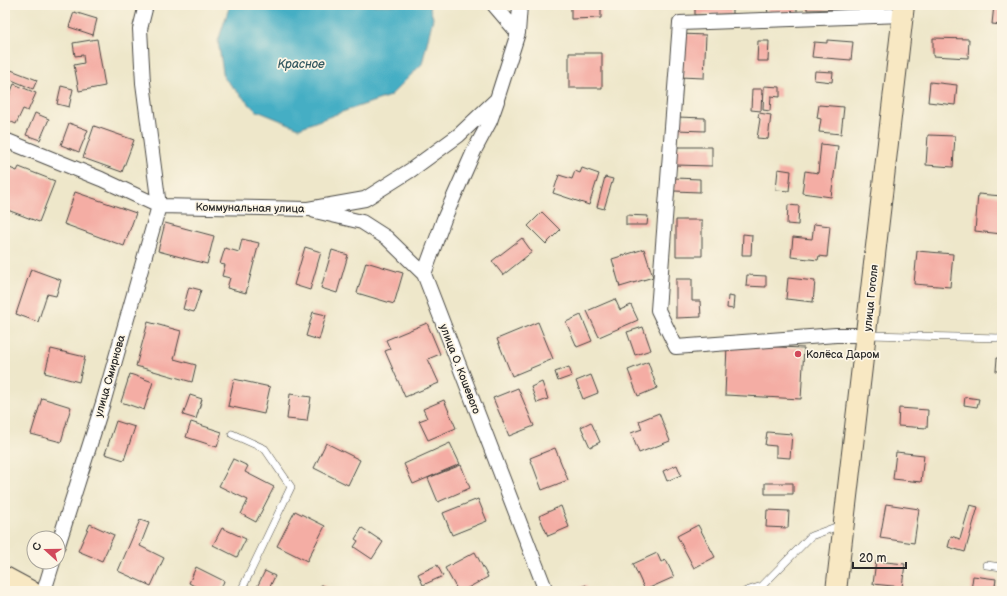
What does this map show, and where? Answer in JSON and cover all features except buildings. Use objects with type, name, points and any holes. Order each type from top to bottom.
[{"type":"main road","name":"улица Гоголя","points":[[836,591],[903,10]]},
{"type":"main road","points":[[5,577],[31,591]]},
{"type":"street","points":[[146,5],[140,29],[142,76],[159,206]]},
{"type":"street","points":[[494,5],[518,33]]},
{"type":"street","name":"Коммунальная улица","points":[[5,140],[101,179],[159,206],[308,209],[365,198],[410,170],[459,135],[497,99],[518,33],[520,5]]},
{"type":"street","points":[[866,335],[836,335],[676,347],[658,310],[680,23],[903,10]]},
{"type":"street","points":[[424,274],[444,219],[474,150],[490,121],[497,99]]},
{"type":"street","name":"улица Смирнова","points":[[63,530],[102,403],[159,206]]},
{"type":"street","name":"улица О. Кошевого","points":[[308,209],[362,222],[387,238],[424,274],[546,591]]},
{"type":"street","points":[[44,591],[51,570]]},
{"type":"lane","points":[[866,335],[1002,338]]},
{"type":"lane","points":[[232,434],[265,449],[291,487],[241,591]]},
{"type":"lane","points":[[746,591],[762,586],[811,536],[843,525]]},
{"type":"lane","points":[[986,565],[1002,567]]},
{"type":"water","name":"Красное","points":[[230,5],[429,5],[433,18],[422,64],[390,96],[299,128],[255,110],[224,78],[218,41]]},
{"type":"place","name":"Колёса Даром","points":[[798,354]]}]
